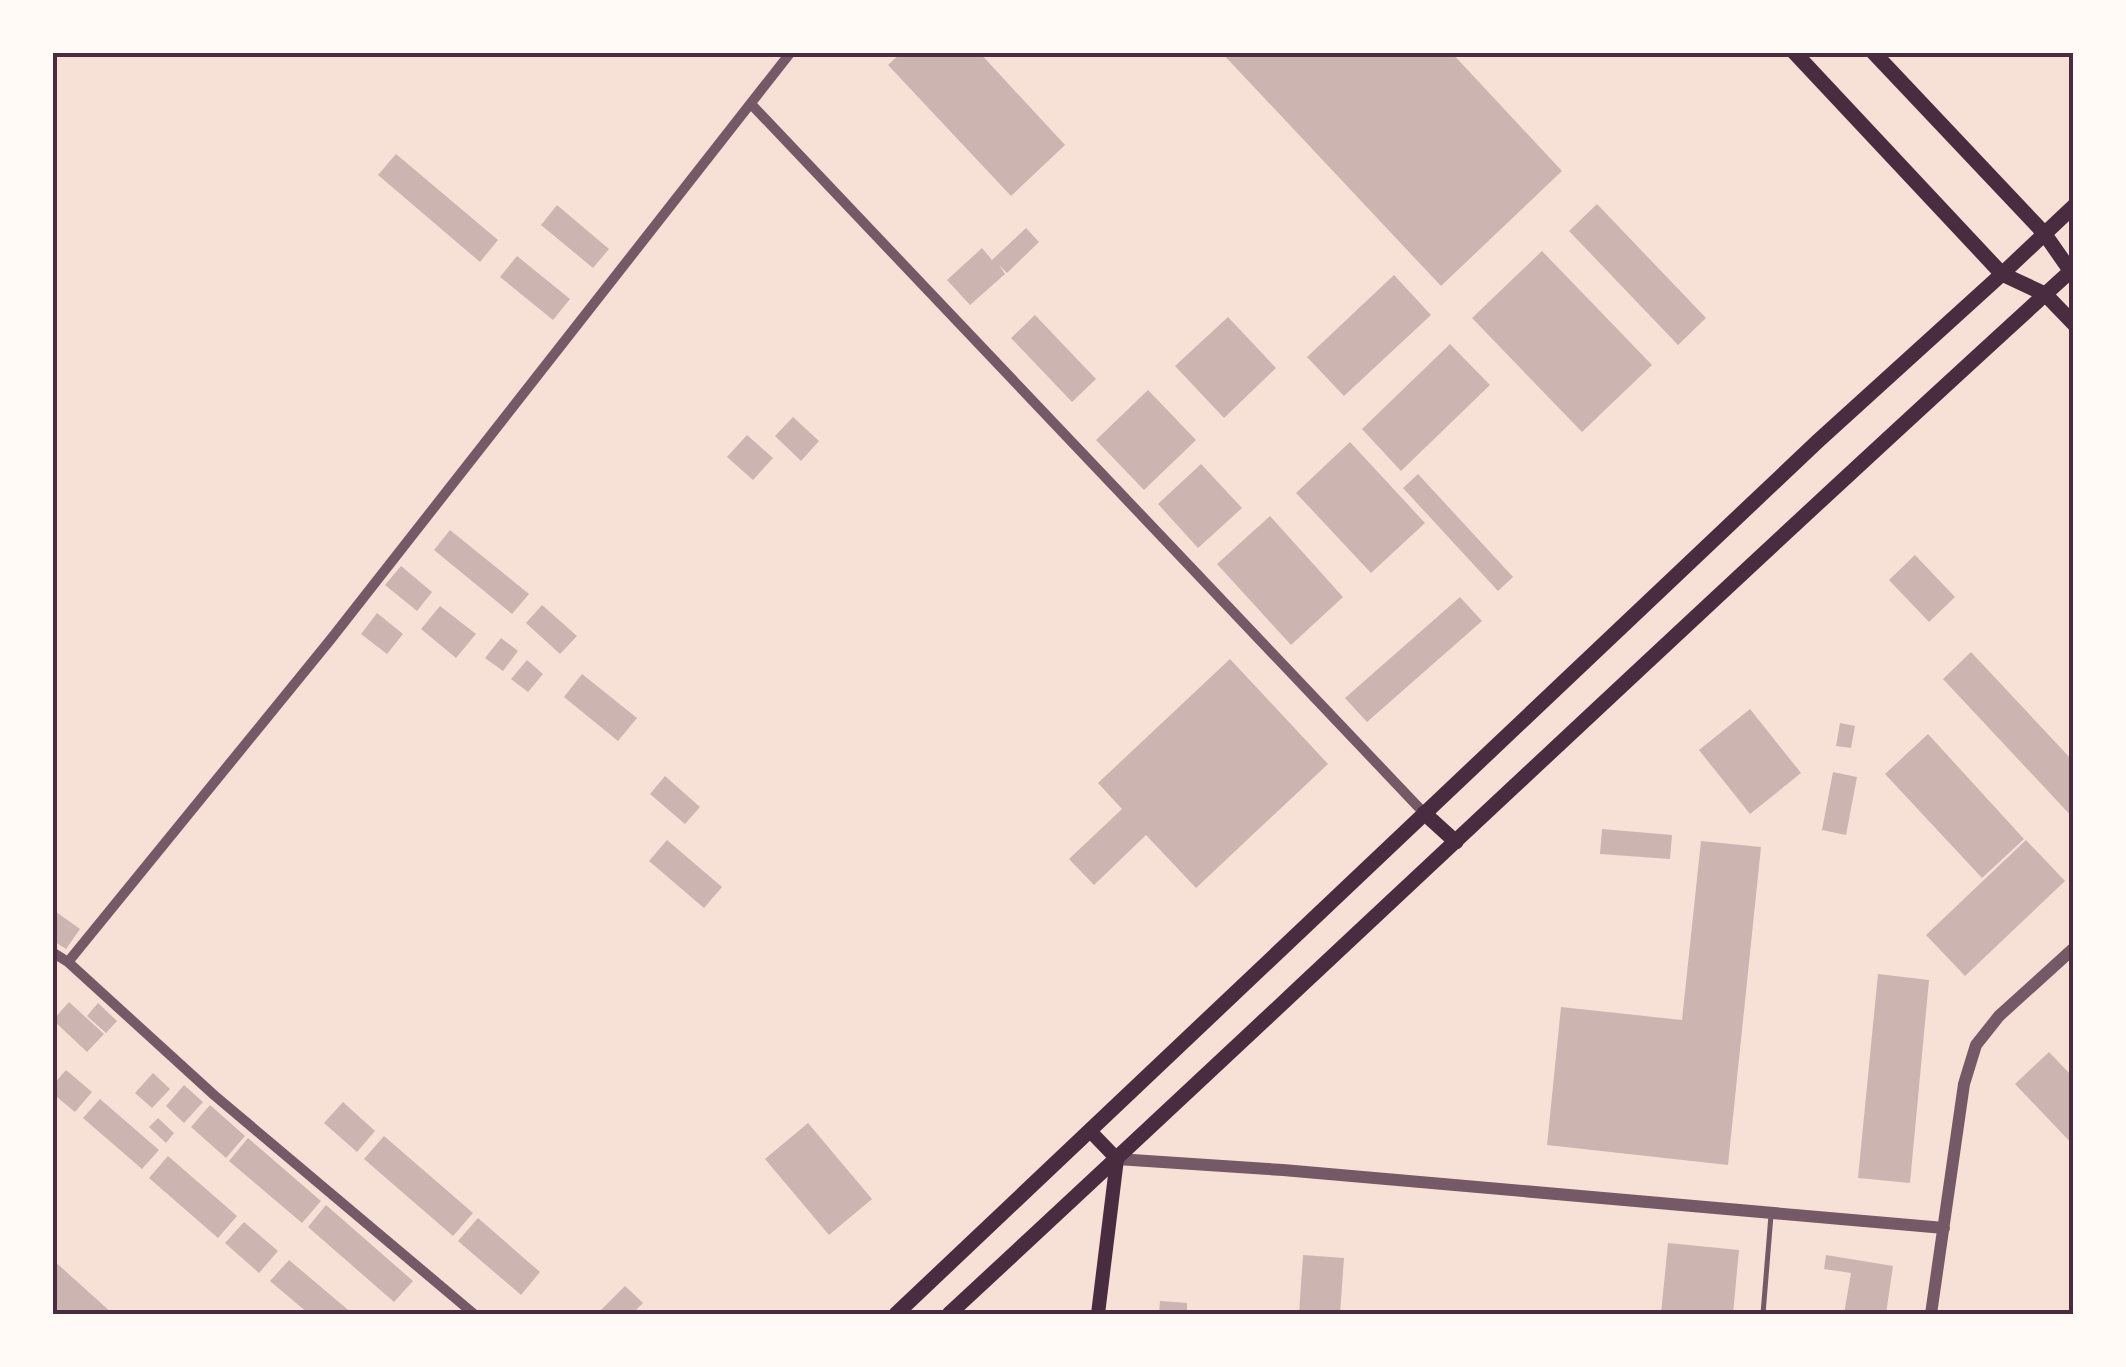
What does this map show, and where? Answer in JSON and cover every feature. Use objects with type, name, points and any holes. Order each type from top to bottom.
[{"type":"main road","points":[[1794,52],[2002,274],[2045,294],[2074,324]]},
{"type":"main road","points":[[949,1314],[1543,758],[2072,272],[2044,233],[1874,52]]},
{"type":"main road","points":[[896,1314],[1818,440],[2074,206]]},
{"type":"main road","points":[[1424,813],[1456,842]]},
{"type":"main road","points":[[1090,1132],[1116,1159]]},
{"type":"main road","points":[[1098,1314],[1116,1159]]},
{"type":"street","points":[[68,962],[331,639],[791,52]]},
{"type":"street","points":[[751,104],[1424,813]]},
{"type":"street","points":[[1931,1314],[1964,1084],[1976,1044],[1999,1016],[2074,948]]},
{"type":"street","points":[[52,952],[68,962],[214,1095],[474,1314]]},
{"type":"street","points":[[1116,1159],[1944,1228]]},
{"type":"lane","points":[[1763,1314],[1772,1212]]},
{"type":"building","points":[[902,52],[979,52],[1065,145],[1011,196],[888,65]]},
{"type":"building","points":[[1221,52],[1451,52],[1562,171],[1441,286]]},
{"type":"building","points":[[396,154],[498,240],[480,262],[378,175]]},
{"type":"building","points":[[1597,204],[1706,318],[1678,345],[1569,231]]},
{"type":"building","points":[[557,205],[609,249],[593,268],[541,225]]},
{"type":"building","points":[[1026,228],[1039,242],[1007,273],[999,265],[1005,274],[970,305],[947,280],[982,248],[992,260]]},
{"type":"building","points":[[1542,251],[1652,365],[1582,432],[1472,318]]},
{"type":"building","points":[[517,256],[570,299],[553,320],[500,277]]},
{"type":"building","points":[[1394,275],[1431,315],[1344,396],[1307,357]]},
{"type":"building","points":[[1035,315],[1096,379],[1072,402],[1011,338]]},
{"type":"building","points":[[1228,317],[1276,368],[1224,418],[1175,366]]},
{"type":"building","points":[[1450,344],[1490,385],[1401,471],[1362,429]]},
{"type":"building","points":[[1148,390],[1196,440],[1144,490],[1096,440]]},
{"type":"building","points":[[793,417],[819,441],[801,461],[775,436]]},
{"type":"building","points":[[747,435],[773,458],[753,480],[727,457]]},
{"type":"building","points":[[1350,442],[1425,523],[1371,573],[1296,493]]},
{"type":"building","points":[[1201,464],[1242,508],[1198,548],[1158,504]]},
{"type":"building","points":[[1418,474],[1513,577],[1498,591],[1403,488]]},
{"type":"building","points":[[1270,516],[1343,597],[1291,645],[1217,564]]},
{"type":"building","points":[[450,530],[529,594],[512,614],[434,550]]},
{"type":"building","points":[[1915,555],[1955,597],[1929,622],[1889,580]]},
{"type":"building","points":[[401,566],[432,592],[417,611],[385,585]]},
{"type":"building","points":[[1460,597],[1482,621],[1367,722],[1345,698]]},
{"type":"building","points":[[542,605],[577,636],[560,654],[526,623]]},
{"type":"building","points":[[440,606],[476,634],[456,658],[421,629]]},
{"type":"building","points":[[377,613],[403,634],[387,654],[361,634]]},
{"type":"building","points":[[501,638],[518,651],[503,671],[485,658]]},
{"type":"building","points":[[1971,652],[2074,762],[2074,819],[1943,679]]},
{"type":"building","points":[[1230,659],[1328,764],[1196,888],[1146,835],[1094,885],[1069,859],[1122,809],[1098,783]]},
{"type":"building","points":[[527,660],[543,674],[528,692],[511,679]]},
{"type":"building","points":[[582,674],[637,718],[618,741],[564,697]]},
{"type":"building","points":[[1750,709],[1801,773],[1750,814],[1699,750]]},
{"type":"building","points":[[1840,723],[1855,726],[1851,748],[1836,746]]},
{"type":"building","points":[[1928,734],[2024,839],[1982,878],[1885,774]]},
{"type":"building","points":[[1833,772],[1857,777],[1846,835],[1822,830]]},
{"type":"building","points":[[665,776],[700,807],[685,824],[650,794]]},
{"type":"building","points":[[1602,829],[1672,835],[1670,859],[1600,854]]},
{"type":"building","points":[[667,840],[722,887],[704,908],[649,861]]},
{"type":"building","points":[[2026,840],[2065,881],[1965,976],[1926,935]]},
{"type":"building","points":[[1701,841],[1761,847],[1728,1165],[1547,1145],[1561,1007],[1682,1020]]},
{"type":"building","points":[[52,909],[80,929],[66,949],[52,940]]},
{"type":"building","points":[[1878,974],[1929,980],[1910,1183],[1858,1178]]},
{"type":"building","points":[[69,1002],[104,1034],[87,1052],[53,1020]]},
{"type":"building","points":[[98,1003],[117,1021],[106,1033],[87,1016]]},
{"type":"building","points":[[2049,1052],[2074,1078],[2074,1146],[2015,1084]]},
{"type":"building","points":[[66,1070],[92,1092],[75,1112],[52,1093],[52,1086]]},
{"type":"building","points":[[153,1073],[170,1089],[152,1108],[135,1093]]},
{"type":"building","points":[[184,1085],[203,1102],[184,1123],[166,1106]]},
{"type":"building","points":[[100,1099],[159,1150],[142,1169],[83,1118]]},
{"type":"building","points":[[343,1102],[375,1131],[357,1152],[324,1123]]},
{"type":"building","points":[[210,1105],[245,1136],[226,1158],[191,1127]]},
{"type":"building","points":[[158,1118],[174,1133],[166,1143],[149,1127]]},
{"type":"building","points":[[808,1123],[872,1199],[829,1235],[765,1159]]},
{"type":"building","points":[[384,1136],[473,1213],[453,1236],[364,1159]]},
{"type":"building","points":[[248,1138],[321,1201],[302,1223],[229,1161]]},
{"type":"building","points":[[168,1156],[237,1216],[218,1238],[149,1178]]},
{"type":"building","points":[[326,1205],[413,1281],[394,1302],[308,1227]]},
{"type":"building","points":[[478,1218],[540,1272],[521,1295],[458,1241]]},
{"type":"building","points":[[244,1222],[278,1251],[259,1273],[225,1243]]},
{"type":"building","points":[[1668,1243],[1739,1250],[1733,1314],[1661,1314]]},
{"type":"building","points":[[1303,1255],[1344,1258],[1340,1314],[1299,1314]]},
{"type":"building","points":[[1826,1255],[1893,1266],[1886,1314],[1844,1314],[1851,1273],[1824,1269]]},
{"type":"building","points":[[52,1259],[113,1314],[52,1314]]},
{"type":"building","points":[[289,1260],[353,1314],[309,1314],[270,1281]]},
{"type":"building","points":[[625,1286],[643,1303],[632,1314],[597,1314]]},
{"type":"building","points":[[1160,1301],[1187,1303],[1187,1314],[1159,1314]]}]
